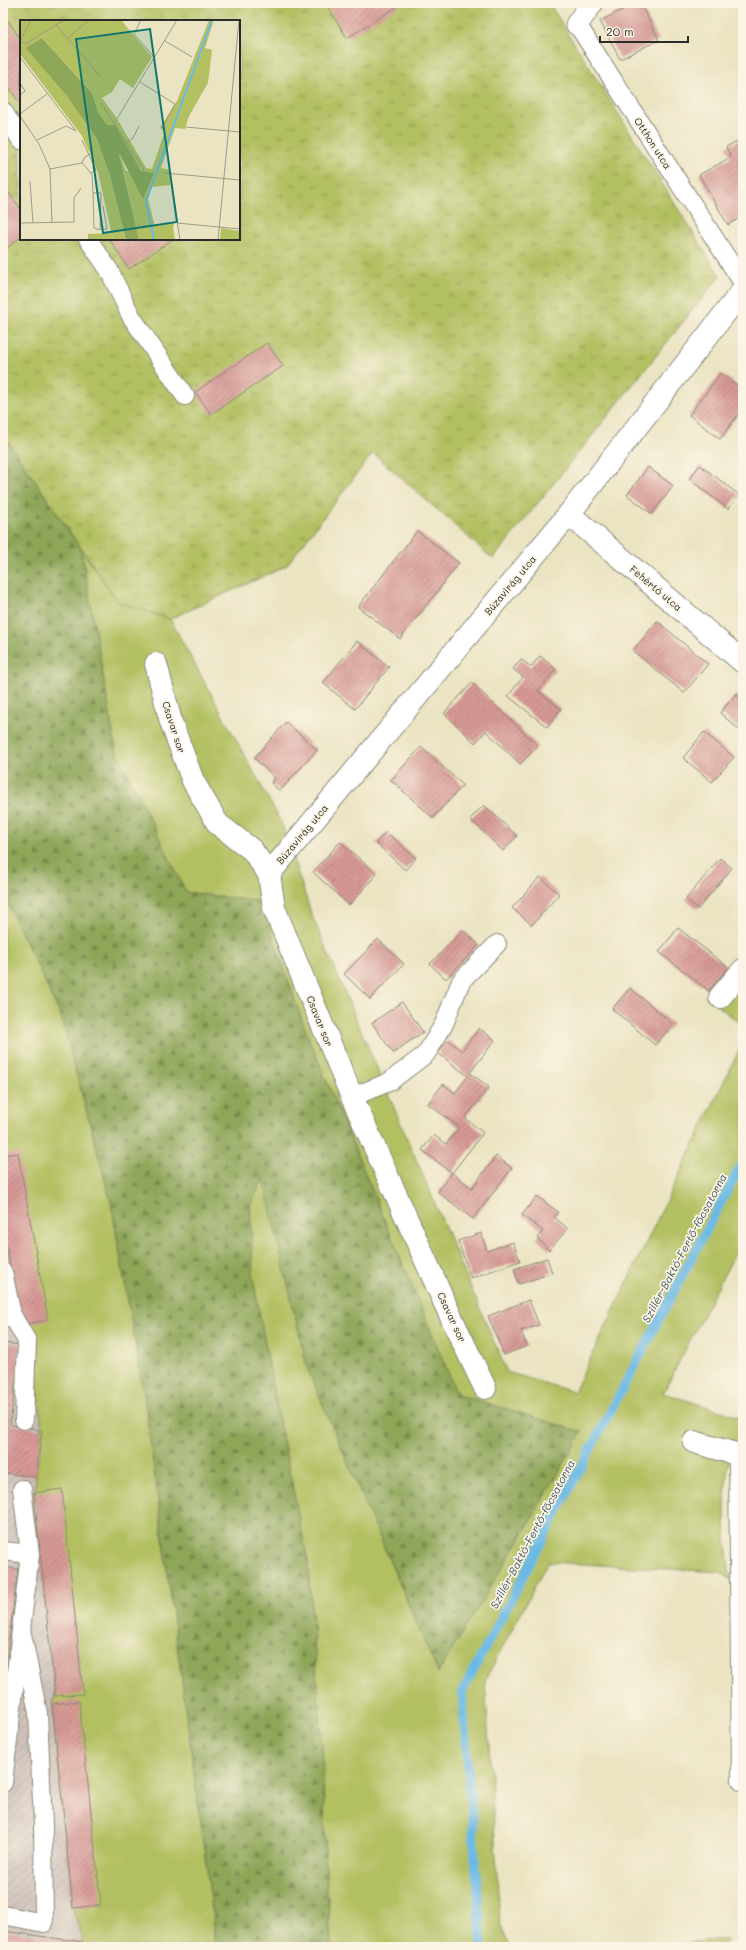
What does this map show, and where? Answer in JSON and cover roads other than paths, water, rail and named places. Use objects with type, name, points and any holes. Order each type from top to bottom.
[{"type":"street","name":"Otthon utca","points":[[577,24],[592,3]]},
{"type":"street","name":"Búzavirág utca","points":[[269,874],[569,514],[743,290]]},
{"type":"street","name":"Fehértó utca","points":[[569,514],[743,662]]},
{"type":"street","name":"Csavar sor","points":[[156,664],[171,722],[193,782],[218,824],[252,850],[269,874],[274,908],[352,1097],[451,1317],[485,1388]]},
{"type":"street","points":[[720,997],[743,970]]},
{"type":"street","points":[[694,1442],[741,1455],[743,1780]]},
{"type":"lane","name":"Otthon utca","points":[[577,24],[743,283]]},
{"type":"lane","points":[[3,111],[20,138]]},
{"type":"lane","points":[[89,240],[109,270],[131,316],[185,396]]},
{"type":"lane","points":[[352,1097],[389,1082],[426,1054],[444,1024],[461,981],[497,944]]},
{"type":"lane","points":[[3,1272],[8,1317],[27,1340],[24,1420]]},
{"type":"lane","points":[[3,1783],[30,1554],[22,1489]]},
{"type":"lane","points":[[3,1550],[30,1554]]},
{"type":"lane","points":[[3,1915],[44,1923],[43,1825],[38,1713],[21,1629]]},
{"type":"waterway","name":"Szillér-Baktó-Fertő-főcsatorna","points":[[482,1947],[462,1692],[743,1161]]}]
